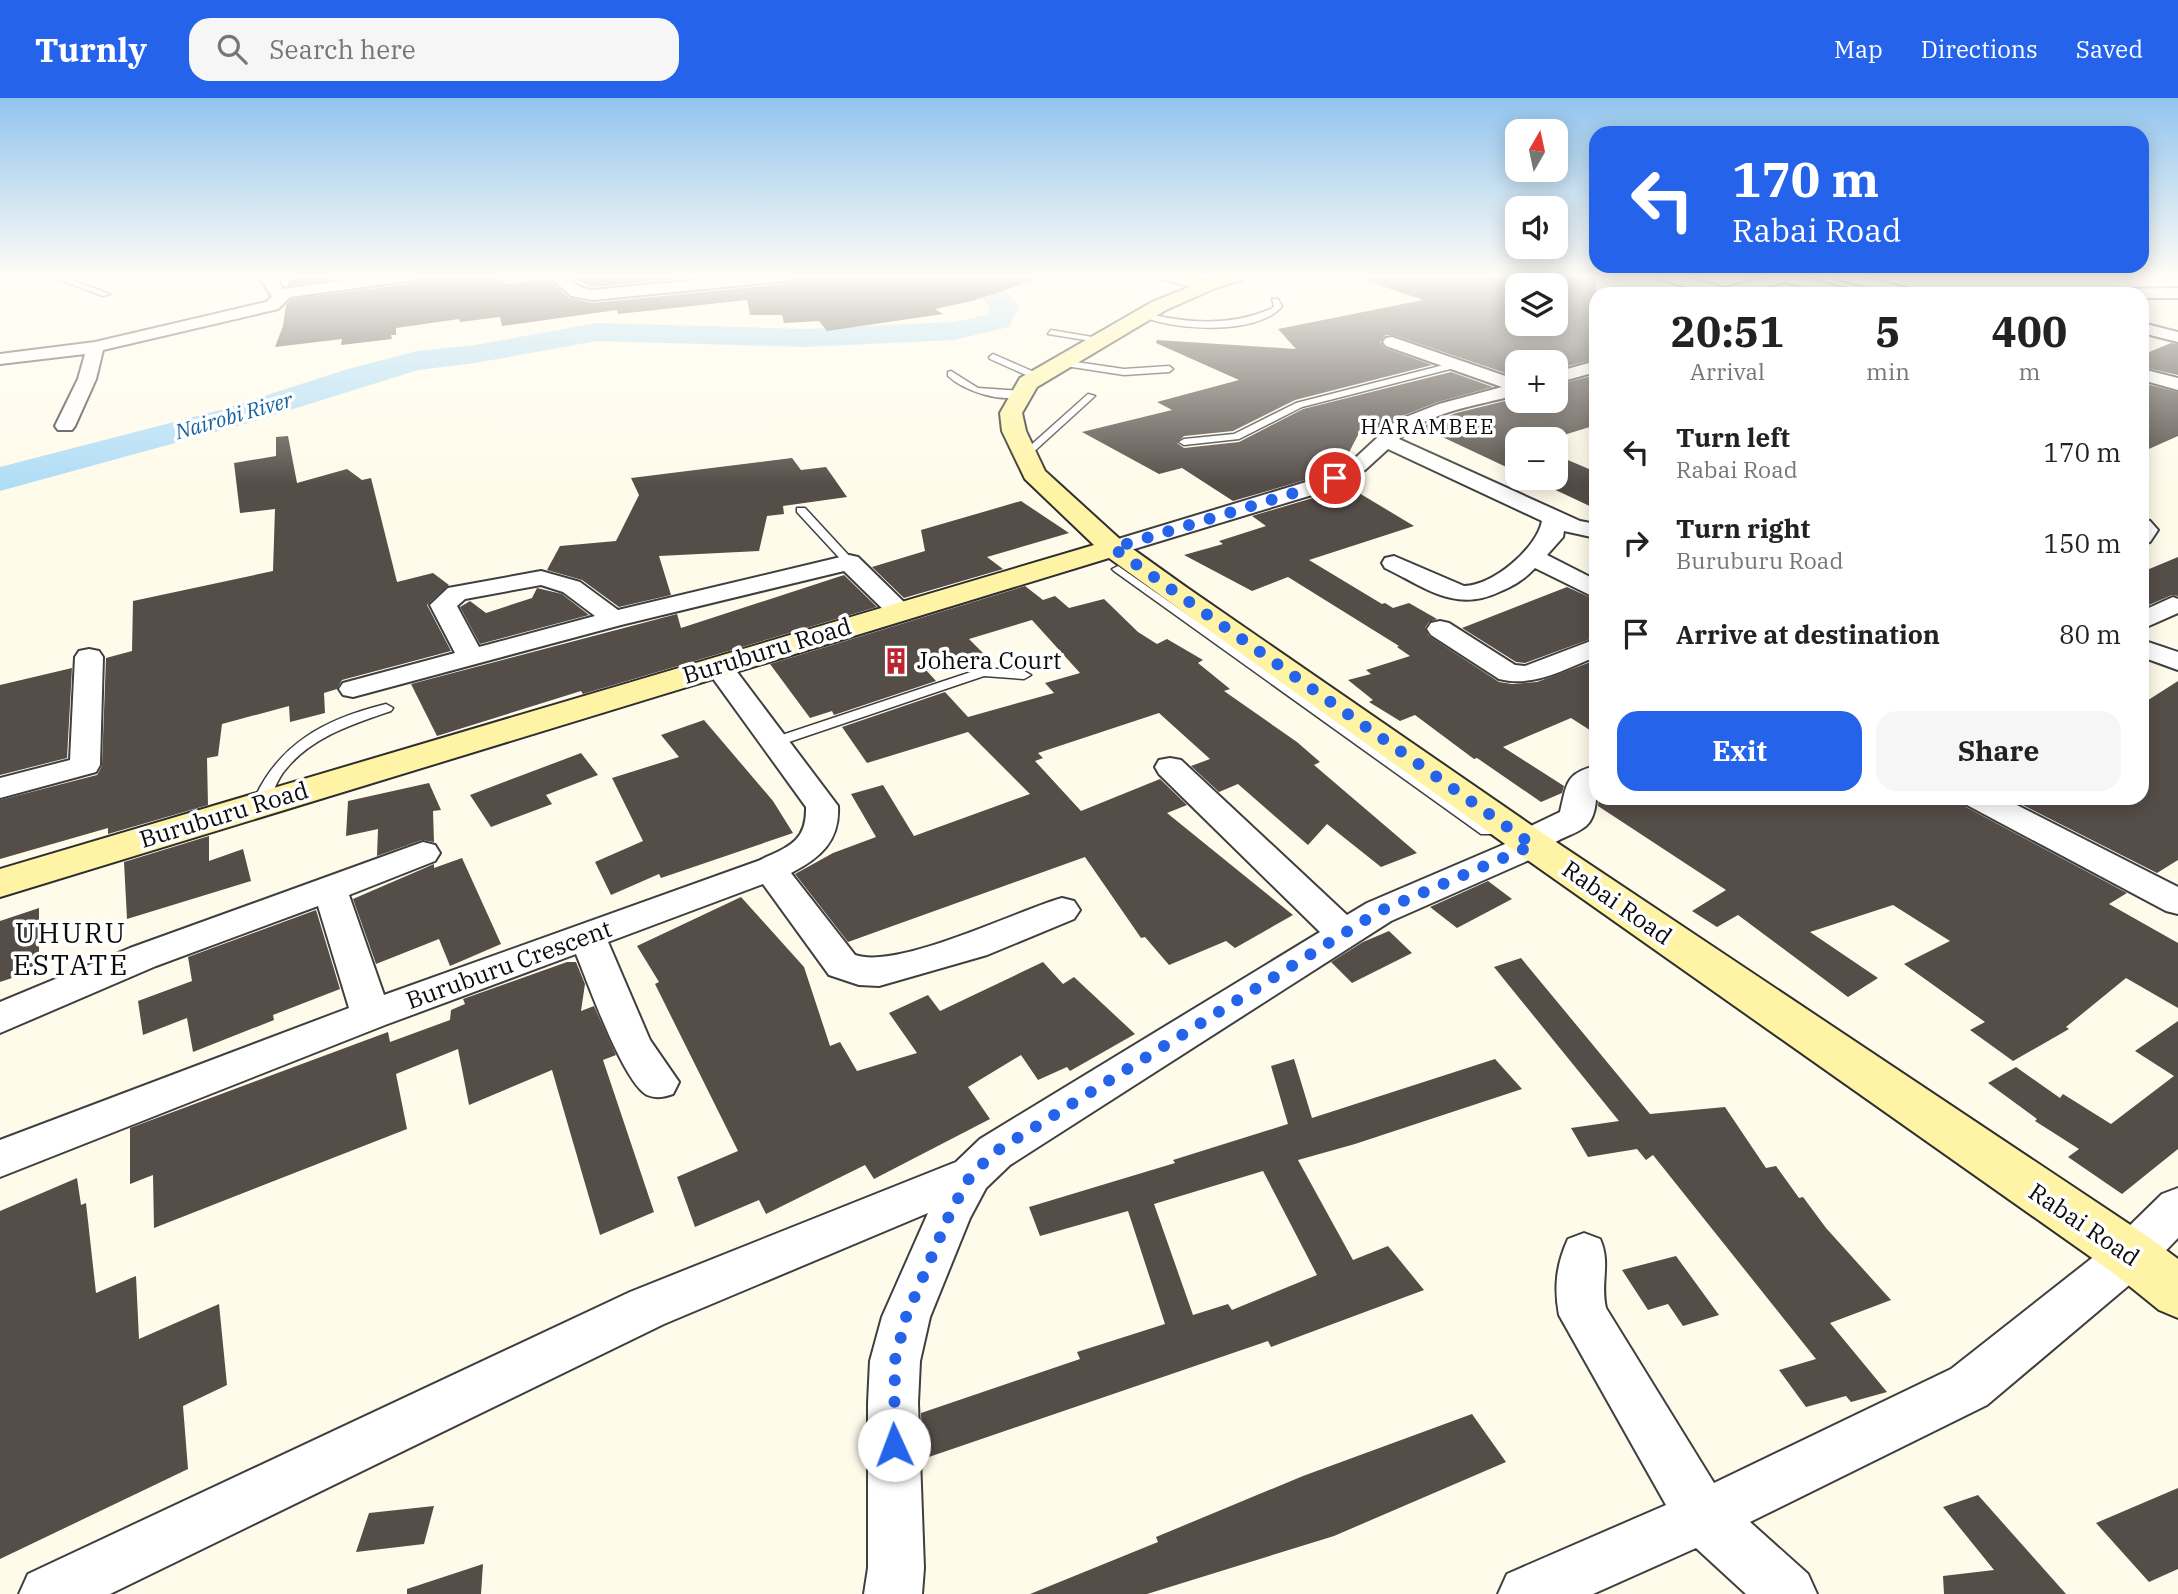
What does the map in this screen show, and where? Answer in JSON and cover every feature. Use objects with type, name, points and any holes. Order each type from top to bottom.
[{"type":"main road","points":[[1021,394],[1028,383],[1089,346]]},
{"type":"main road","name":"Rabai Road","points":[[1021,394],[1011,413],[1013,431],[1034,474],[1116,559],[1526,846],[2131,1255],[2178,1292]]},
{"type":"main road","name":"Buruburu Road","points":[[0,883],[900,612],[1116,559]]},
{"type":"street","points":[[0,359],[100,346]]},
{"type":"street","points":[[1404,346],[1505,383]]},
{"type":"street","points":[[65,426],[87,379],[95,347]]},
{"type":"street","points":[[1568,374],[1589,368]]},
{"type":"street","points":[[2149,376],[2178,384]]},
{"type":"street","name":"Buruburu Road","points":[[1116,559],[1314,487],[1358,466],[1399,428],[1410,422],[1446,408],[1505,391]]},
{"type":"street","points":[[1385,440],[1574,527],[1589,530]]},
{"type":"street","points":[[1394,564],[1460,594],[1475,594],[1514,576],[1534,558],[1551,537],[1554,518]]},
{"type":"street","points":[[1534,558],[1589,586]]},
{"type":"street","points":[[353,689],[613,619],[849,562],[900,612]]},
{"type":"street","points":[[471,657],[443,605],[457,593],[531,579],[554,579],[581,592],[613,619]]},
{"type":"street","points":[[2149,617],[2173,605]]},
{"type":"street","points":[[1440,629],[1509,673],[1518,675],[1528,674],[1589,650]]},
{"type":"street","points":[[2149,651],[2178,662]]},
{"type":"street","points":[[0,788],[85,765],[89,657]]},
{"type":"street","name":"Buruburu Crescent","points":[[0,1159],[371,1015],[770,869],[808,850],[825,823],[822,806],[718,666]]},
{"type":"street","points":[[1170,767],[1344,934]]},
{"type":"street","points":[[892,1594],[896,1568],[893,1403],[895,1360],[906,1317],[951,1211],[971,1175],[995,1152],[1378,912],[1526,846],[1576,818],[1583,780],[1589,778]]},
{"type":"street","points":[[1992,805],[2176,899]]},
{"type":"street","points":[[0,1018],[143,957],[423,853]]},
{"type":"street","points":[[770,869],[842,965],[859,971],[879,972],[974,946],[1062,910]]},
{"type":"street","points":[[330,889],[371,1015]]},
{"type":"street","points":[[587,936],[634,1048],[659,1082]]},
{"type":"street","points":[[48,1594],[647,1308],[971,1175]]},
{"type":"street","points":[[1527,1594],[1703,1517],[1969,1387],[2131,1255],[2178,1208]]},
{"type":"street","points":[[1584,1254],[1577,1289],[1583,1315],[1703,1517],[1788,1594]]},
{"type":"lane","points":[[993,357],[1038,377]]},
{"type":"lane","points":[[1062,363],[1124,372],[1169,369]]},
{"type":"lane","points":[[1184,442],[1236,437],[1299,405],[1459,364]]},
{"type":"lane","points":[[951,374],[963,386],[975,391],[1021,394]]},
{"type":"lane","points":[[1025,455],[1091,396]]},
{"type":"lane","points":[[800,510],[849,562]]},
{"type":"lane","points":[[775,742],[983,672],[1024,675]]},
{"type":"lane","points":[[260,804],[267,781],[306,741],[386,708]]},
{"type":"building","points":[[1162,346],[1296,349],[1293,346],[1383,346],[1432,365],[1295,400],[1233,431],[1184,436],[1177,443],[1184,448],[1239,442],[1303,409],[1451,372],[1493,387],[1438,402],[1387,425],[1359,433],[1344,462],[1305,480],[1233,501],[1182,468],[1159,474],[1082,432],[1172,410],[1157,402],[1239,380]]},
{"type":"building","points":[[1425,346],[1589,346],[1589,361],[1568,366],[1568,350],[1505,350],[1505,373]]},
{"type":"building","points":[[2164,346],[2178,346],[2178,375],[2149,369],[2149,352]]},
{"type":"building","points":[[1589,377],[1589,427],[1568,434],[1568,427],[1505,427],[1505,466],[1421,427],[1456,413],[1505,401],[1505,413],[1568,413],[1568,382]]},
{"type":"building","points":[[2149,385],[2178,392],[2178,436],[2149,449]]},
{"type":"building","points":[[288,436],[297,483],[347,469],[362,480],[371,478],[397,582],[433,573],[449,585],[427,605],[451,651],[342,680],[337,689],[324,693],[325,713],[290,722],[289,706],[222,724],[218,756],[207,758],[208,805],[108,834],[108,828],[0,859],[0,800],[97,775],[102,766],[106,658],[132,651],[133,601],[273,571],[275,509],[240,513],[234,463],[276,456],[276,437]]},
{"type":"building","points":[[792,458],[801,470],[826,467],[847,497],[783,506],[784,514],[767,516],[759,551],[659,556],[671,595],[619,607],[582,580],[547,570],[560,546],[616,541],[639,495],[631,478]]},
{"type":"building","points":[[1568,460],[1589,469],[1589,506],[1556,490],[1568,490]]},
{"type":"building","points":[[1344,484],[1414,526],[1309,560],[1382,604],[1393,608],[1409,603],[1437,619],[1429,622],[1425,628],[1429,636],[1499,682],[1537,682],[1589,663],[1589,730],[1571,718],[1503,747],[1564,786],[1562,793],[1541,802],[1477,758],[1474,759],[1415,715],[1400,721],[1369,702],[1373,700],[1348,680],[1371,674],[1366,670],[1410,656],[1397,647],[1399,646],[1288,577],[1252,591],[1184,555],[1223,544],[1219,541],[1266,526],[1252,516],[1323,495]]},
{"type":"building","points":[[1021,501],[1069,533],[987,557],[1003,569],[904,598],[872,567],[925,551],[921,530]]},
{"type":"building","points":[[2178,557],[2178,596],[2172,595],[2149,605],[2149,569]]},
{"type":"building","points":[[844,575],[877,607],[583,694],[581,691],[437,736],[411,684],[677,614],[681,628]]},
{"type":"building","points":[[1025,586],[1043,600],[1055,596],[1069,608],[1104,599],[1138,632],[1157,644],[1167,639],[1203,660],[1198,663],[1230,689],[1224,691],[1297,742],[1320,762],[1314,765],[1417,853],[1381,867],[1327,824],[1308,845],[1238,784],[1219,792],[1191,766],[1210,759],[1159,713],[1038,753],[1043,758],[1035,761],[1081,811],[1160,779],[1187,805],[1167,813],[1293,915],[1235,948],[1226,941],[1169,965],[1145,937],[1141,938],[1085,857],[848,942],[795,874],[833,853],[876,837],[851,794],[883,785],[914,836],[1030,794],[968,732],[867,763],[842,727],[945,692],[968,717],[1054,693],[1045,683],[1080,673],[1032,620],[969,639],[983,653],[926,670],[936,681],[834,715],[832,711],[810,718],[770,664]]},
{"type":"building","points":[[1567,587],[1589,597],[1589,640],[1525,663],[1516,662],[1462,628]]},
{"type":"building","points":[[537,588],[562,594],[589,615],[480,644],[460,607],[470,601],[486,613],[532,598]]},
{"type":"building","points":[[72,668],[67,758],[0,775],[0,685]]},
{"type":"building","points":[[2178,681],[2178,860],[2157,873],[2023,805],[2149,805],[2149,700]]},
{"type":"building","points":[[704,720],[773,801],[793,833],[661,878],[659,874],[611,895],[595,862],[643,841],[612,778],[679,757],[661,735]]},
{"type":"building","points":[[581,753],[598,775],[546,795],[552,804],[491,827],[470,795]]},
{"type":"building","points":[[429,783],[441,810],[433,811],[434,842],[422,840],[377,856],[378,829],[346,836],[348,801]]},
{"type":"building","points":[[1964,805],[2127,893],[2109,904],[2178,943],[2178,1008],[2126,978],[2066,1027],[2069,1029],[2013,1061],[1970,1030],[1985,1022],[1904,964],[1950,941],[1893,905],[1810,932],[1878,978],[1848,997],[1738,915],[1717,927],[1692,911],[1726,890],[1598,806]]},
{"type":"building","points":[[209,836],[209,861],[243,849],[251,881],[127,919],[124,862]]},
{"type":"building","points":[[462,858],[501,944],[450,966],[439,939],[376,964],[353,899],[434,864],[434,868]]},
{"type":"building","points":[[1488,881],[1512,899],[1457,928],[1430,907]]},
{"type":"building","points":[[741,897],[804,967],[830,1046],[840,1042],[857,1071],[917,1053],[889,1013],[928,995],[940,1011],[1043,962],[1063,984],[1074,977],[1135,1034],[1070,1071],[1067,1067],[1038,1080],[1021,1055],[968,1087],[990,1119],[874,1179],[865,1165],[766,1214],[759,1200],[695,1227],[677,1177],[738,1151],[655,984],[659,982],[637,946]]},
{"type":"building","points":[[39,908],[39,969],[0,982],[0,921]]},
{"type":"building","points":[[316,910],[340,989],[273,1015],[274,1020],[193,1052],[187,1018],[143,1035],[138,1001],[192,981],[188,957]]},
{"type":"building","points":[[1389,931],[1412,953],[1352,983],[1331,962],[1363,942]]},
{"type":"building","points":[[1521,958],[1650,1114],[1725,1107],[1766,1168],[1776,1166],[1799,1198],[1803,1197],[1826,1228],[1891,1300],[1830,1323],[1887,1392],[1851,1402],[1846,1396],[1806,1407],[1779,1370],[1816,1359],[1653,1155],[1646,1160],[1637,1149],[1588,1157],[1571,1128],[1619,1121],[1494,967]]},
{"type":"building","points":[[567,962],[576,962],[585,984],[581,1011],[594,1006],[616,1055],[603,1060],[654,1212],[600,1235],[552,1070],[469,1105],[458,1049],[396,1074],[407,1129],[154,1228],[153,1175],[130,1184],[130,1128],[388,1032],[390,1042],[450,1020],[451,1010],[465,1004],[463,999]]},
{"type":"building","points":[[2178,1021],[2178,1149],[2122,1194],[2068,1157],[2079,1149],[2035,1121],[2037,1119],[1988,1083],[2016,1067],[2060,1098],[2063,1094],[2111,1124],[2174,1076],[2135,1051]]},
{"type":"building","points":[[1294,1059],[1312,1118],[1495,1059],[1522,1089],[1298,1160],[1353,1260],[1388,1246],[1424,1290],[1271,1347],[1268,1341],[923,1459],[921,1413],[1080,1359],[1077,1352],[1165,1324],[1128,1211],[1040,1236],[1029,1207],[1175,1163],[1173,1160],[1288,1124],[1271,1066]],"holes":[[[1263,1171],[1317,1275],[1232,1310],[1228,1304],[1193,1315],[1154,1204]]]},
{"type":"building","points":[[77,1178],[81,1205],[86,1203],[96,1293],[136,1276],[139,1339],[219,1304],[227,1385],[183,1406],[188,1469],[0,1559],[0,1211]]},
{"type":"building","points":[[1676,1256],[1719,1315],[1683,1326],[1668,1304],[1648,1310],[1622,1270]]},
{"type":"building","points":[[1472,1414],[1506,1462],[1334,1536],[1147,1594],[1030,1594],[1158,1542],[1156,1537],[1303,1476]]},
{"type":"building","points":[[2178,1488],[2178,1569],[2149,1582],[2096,1523]]},
{"type":"building","points":[[1978,1495],[2066,1594],[1944,1594],[1943,1576],[1994,1570],[1943,1507]]},
{"type":"building","points":[[434,1506],[424,1544],[356,1552],[369,1513]]},
{"type":"building","points":[[483,1564],[481,1594],[407,1594],[407,1589]]},
{"type":"waterway","name":"Nairobi River","points":[[0,479],[236,416],[360,376],[417,361],[520,346]]},
{"type":"place","name":"Johera Court","points":[[896,661]]},
{"type":"district","name":"HARAMBEE","points":[[1428,427]]},
{"type":"district","name":"UHURU ESTATE","points":[[71,949]]},
{"type":"route","points":[[894,1445],[895,1360],[906,1317],[951,1211],[971,1175],[995,1152],[1378,912],[1533,845],[1113,548],[1314,487],[1335,478]]}]
